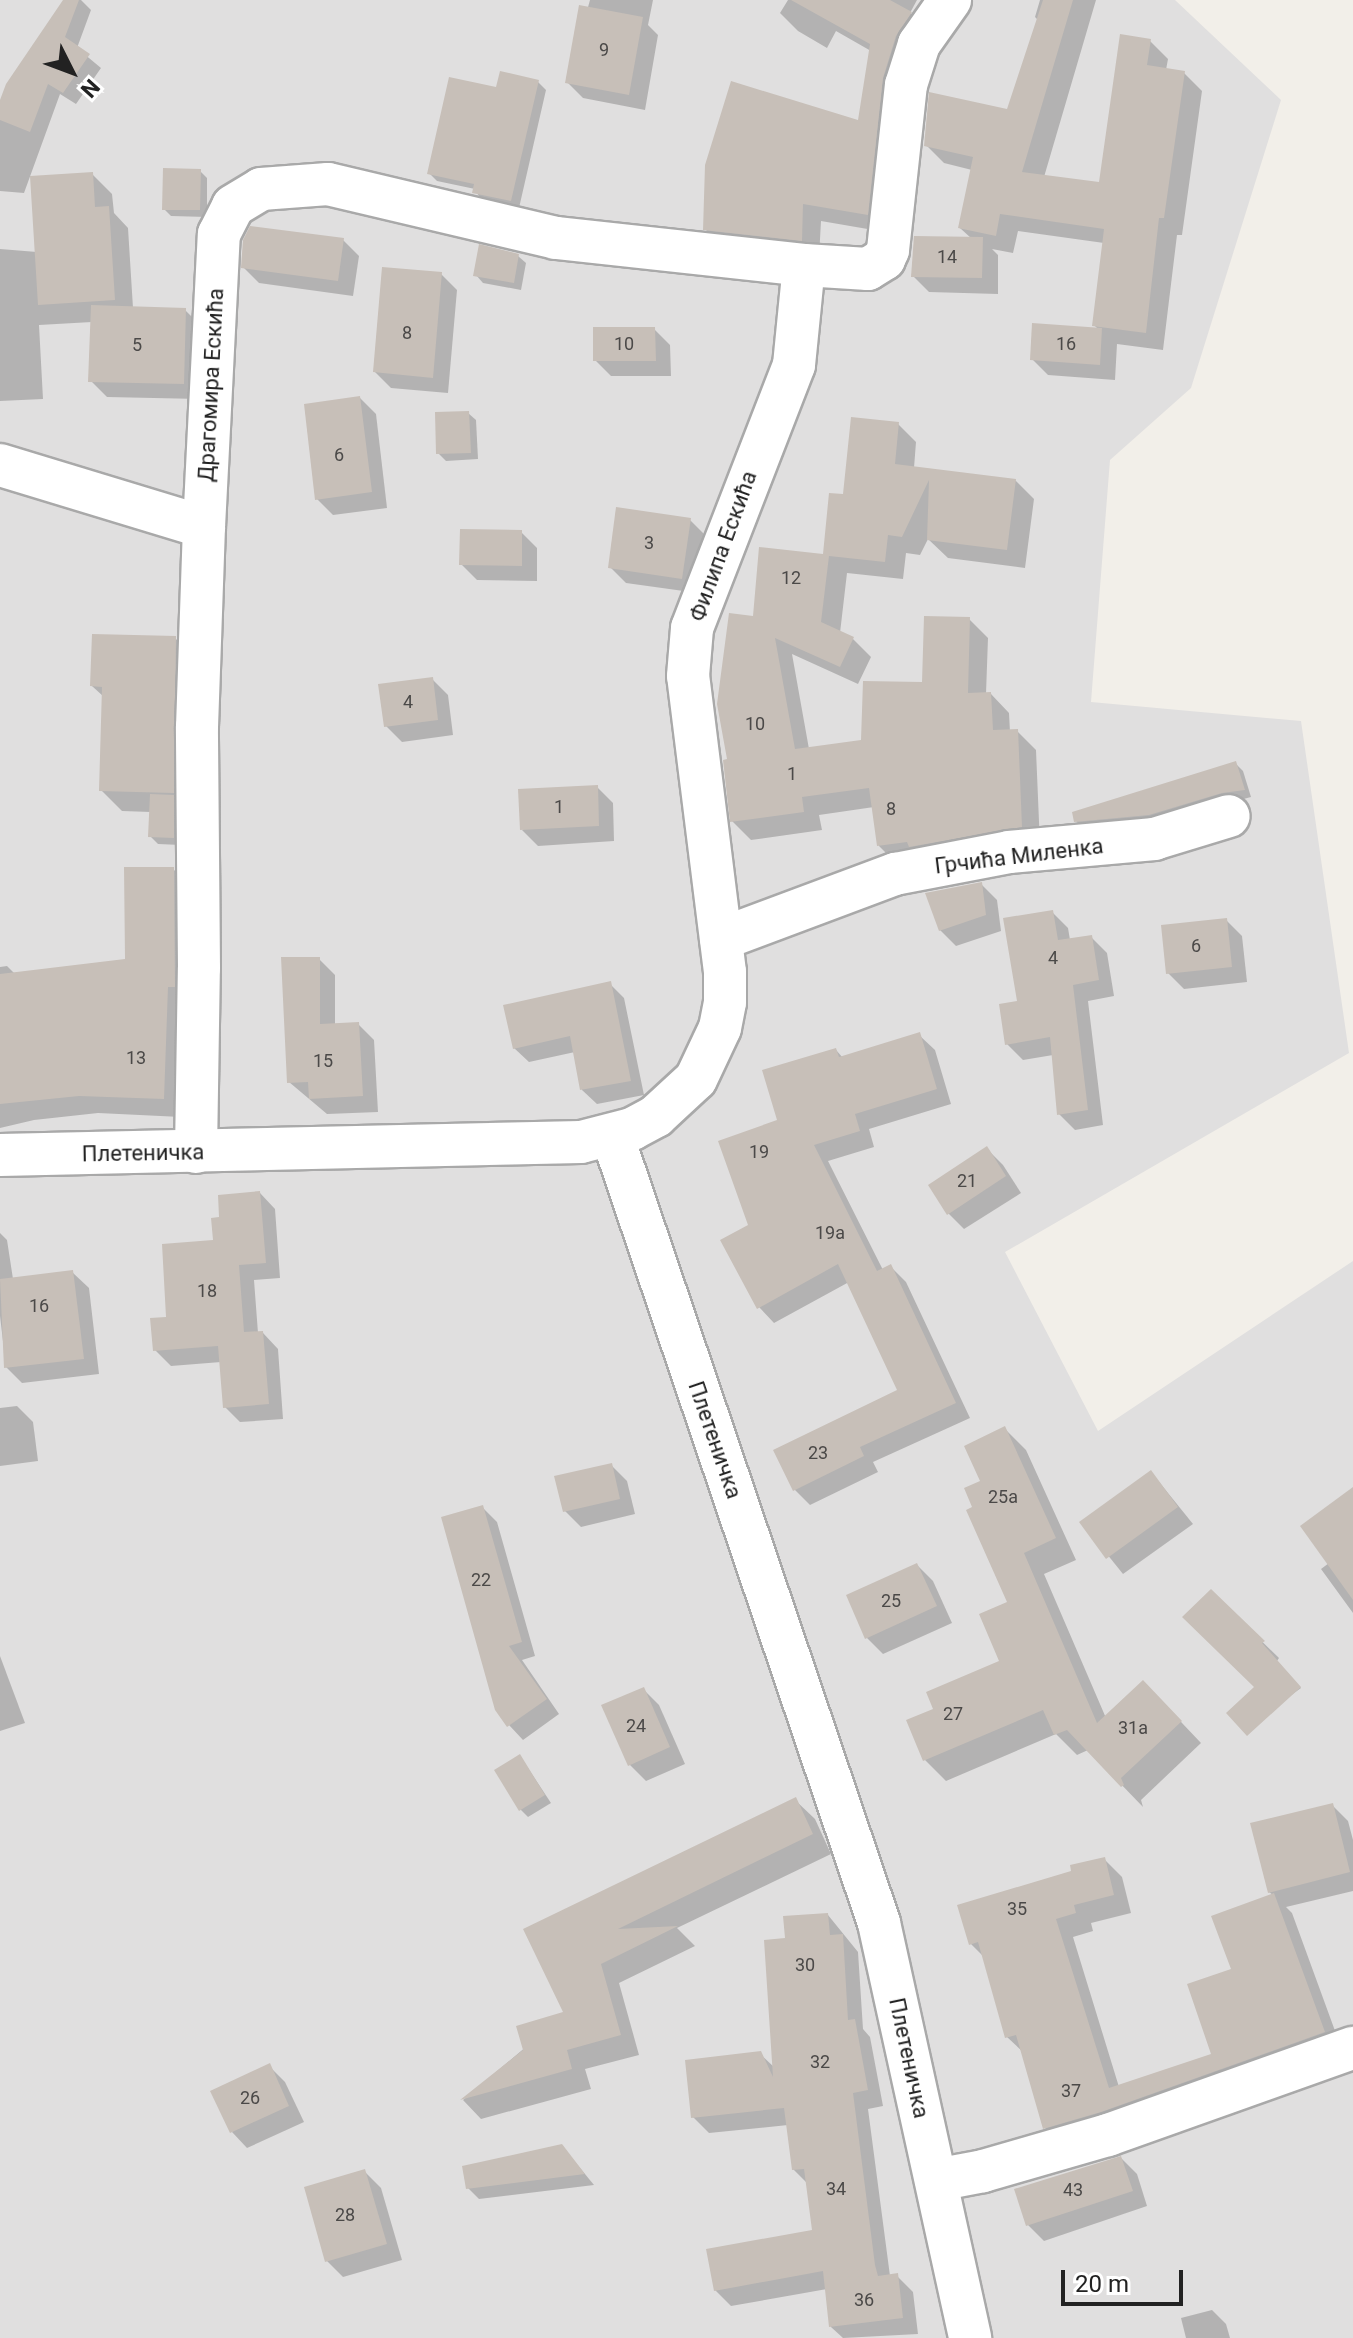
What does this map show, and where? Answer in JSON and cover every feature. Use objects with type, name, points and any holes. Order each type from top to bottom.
[{"type":"street","points":[[804,265],[868,269],[884,259],[891,238],[906,85],[919,44],[950,0]]},
{"type":"street","name":"Драгомира Ескића","points":[[196,1152],[199,968],[197,727],[219,234],[225,218],[245,196],[280,186],[328,184],[556,238],[804,265]]},
{"type":"street","name":"Филипа Ескића","points":[[612,1135],[656,1116],[680,1097],[710,1055],[725,1002],[721,939],[688,676],[689,649],[692,628],[713,570],[794,365],[804,265]]},
{"type":"street","points":[[0,465],[204,527]]},
{"type":"street","name":"Грчића Миленка","points":[[721,939],[895,874],[1009,852],[1154,839],[1229,816]]},
{"type":"street","name":"Плетеничка","points":[[0,1155],[514,1146],[581,1142],[612,1135],[879,1923],[970,2338]]},
{"type":"street","points":[[936,2180],[983,2171],[1108,2135],[1353,2048]]},
{"type":"shaded area","points":[[0,0],[1175,0],[1281,100],[1191,388],[1110,460],[1091,702],[1301,721],[1349,1053],[1005,1252],[1098,1431],[1353,1261],[1353,2338],[0,2338]]},
{"type":"building","points":[[63,0],[79,0],[65,37],[90,54],[63,93],[48,84],[30,132],[0,120],[0,100],[6,84]]},
{"type":"building","points":[[791,0],[890,0],[912,12],[896,36],[883,78],[868,215],[803,204],[802,241],[703,230],[705,165],[731,81],[858,120],[870,44]]},
{"type":"building","points":[[1043,0],[1073,0],[1022,172],[1099,182],[1120,34],[1151,39],[1147,65],[1185,71],[1164,218],[1159,218],[1146,333],[1092,326],[1104,229],[1000,214],[996,236],[958,228],[973,157],[924,146],[929,92],[1007,109]]},
{"type":"building","points":[[579,5],[643,17],[629,95],[565,83]]},
{"type":"building","points":[[500,71],[539,80],[511,201],[472,193],[474,184],[427,174],[449,77],[496,87]]},
{"type":"building","points":[[163,168],[201,169],[200,210],[162,210]]},
{"type":"building","points":[[93,172],[95,207],[109,206],[115,300],[38,305],[30,176]]},
{"type":"building","points":[[250,226],[344,238],[338,281],[241,268],[243,240]]},
{"type":"building","points":[[914,236],[983,237],[982,278],[911,277]]},
{"type":"building","points":[[479,244],[519,254],[514,283],[473,276]]},
{"type":"building","points":[[382,267],[442,272],[433,378],[373,372]]},
{"type":"building","points":[[91,305],[186,308],[184,384],[88,382]]},
{"type":"building","points":[[1032,323],[1102,328],[1100,365],[1030,360]]},
{"type":"building","points":[[593,327],[655,327],[656,361],[593,361]]},
{"type":"building","points":[[360,396],[372,492],[315,500],[304,404]]},
{"type":"building","points":[[469,411],[471,453],[436,454],[435,412]]},
{"type":"building","points":[[851,417],[899,422],[895,464],[1016,479],[1007,550],[927,540],[929,480],[902,537],[888,535],[885,562],[829,556],[821,622],[854,637],[840,667],[775,638],[795,749],[861,740],[863,681],[922,682],[924,616],[970,617],[968,693],[991,692],[993,730],[1018,729],[1022,827],[909,847],[907,842],[877,846],[869,788],[802,797],[804,812],[730,822],[723,760],[727,759],[717,704],[729,613],[753,616],[759,547],[823,554],[829,493],[843,494]]},
{"type":"building","points":[[616,507],[691,518],[682,579],[608,568]]},
{"type":"building","points":[[460,529],[522,530],[522,566],[459,565]]},
{"type":"building","points":[[92,634],[176,636],[174,793],[99,791],[102,687],[90,686]]},
{"type":"building","points":[[433,677],[438,720],[384,727],[378,684]]},
{"type":"building","points":[[1236,761],[1245,790],[1222,793],[1149,815],[1074,822],[1072,812]]},
{"type":"building","points":[[598,785],[599,826],[520,830],[518,789]]},
{"type":"building","points":[[150,794],[174,795],[174,838],[148,837]]},
{"type":"building","points":[[124,867],[174,867],[175,987],[168,987],[164,1099],[79,1096],[0,1104],[0,974],[125,959]]},
{"type":"building","points":[[982,882],[986,915],[939,931],[925,893]]},
{"type":"building","points":[[1053,910],[1058,940],[1092,935],[1099,980],[1073,985],[1088,1110],[1057,1115],[1050,1037],[1005,1045],[999,1004],[1017,1001],[1003,918]]},
{"type":"building","points":[[1227,918],[1232,967],[1166,974],[1161,925]]},
{"type":"building","points":[[281,957],[320,957],[320,1024],[359,1022],[363,1096],[309,1099],[308,1082],[287,1083]]},
{"type":"building","points":[[611,981],[631,1081],[580,1090],[570,1036],[513,1049],[503,1005]]},
{"type":"building","points":[[920,1032],[937,1089],[855,1114],[860,1131],[814,1145],[877,1271],[891,1264],[956,1403],[860,1447],[864,1456],[793,1491],[773,1450],[897,1390],[838,1264],[757,1309],[720,1240],[748,1225],[718,1141],[777,1120],[762,1070],[836,1048],[839,1057]]},
{"type":"building","points":[[987,1146],[1006,1176],[947,1215],[928,1185]]},
{"type":"building","points":[[260,1191],[266,1263],[239,1265],[244,1332],[263,1331],[269,1404],[223,1408],[218,1346],[153,1351],[150,1318],[166,1317],[162,1244],[213,1240],[211,1218],[219,1217],[218,1195]]},
{"type":"building","points":[[73,1270],[84,1359],[4,1368],[0,1279]]},
{"type":"building","points":[[1005,1426],[1056,1538],[1024,1553],[1097,1723],[1143,1680],[1182,1721],[1121,1778],[1124,1785],[1121,1787],[1067,1730],[1054,1735],[1043,1710],[923,1761],[906,1720],[933,1709],[926,1692],[999,1661],[979,1614],[1007,1602],[966,1510],[972,1507],[964,1488],[980,1481],[964,1446]]},
{"type":"building","points":[[612,1463],[620,1499],[563,1512],[554,1476]]},
{"type":"building","points":[[1151,1470],[1178,1507],[1106,1559],[1079,1522]]},
{"type":"building","points":[[1353,1487],[1353,1600],[1300,1526]]},
{"type":"building","points":[[483,1505],[522,1642],[509,1646],[547,1699],[507,1727],[495,1710],[441,1517]]},
{"type":"building","points":[[917,1563],[937,1606],[865,1639],[846,1595]]},
{"type":"building","points":[[1211,1589],[1265,1641],[1262,1643],[1301,1687],[1247,1736],[1226,1713],[1254,1687],[1182,1617]]},
{"type":"building","points":[[644,1687],[670,1747],[628,1766],[601,1705]]},
{"type":"building","points":[[520,1754],[545,1795],[519,1811],[494,1770]]},
{"type":"building","points":[[796,1797],[813,1834],[618,1929],[678,1926],[601,1964],[621,2035],[567,2050],[572,2069],[460,2100],[523,2050],[516,2026],[563,2012],[523,1929]]},
{"type":"building","points":[[1333,1803],[1350,1872],[1268,1893],[1250,1823]]},
{"type":"building","points":[[1105,1857],[1114,1895],[1074,1905],[1076,1913],[1056,1919],[1109,2088],[1211,2054],[1187,1984],[1231,1969],[1211,1916],[1274,1893],[1325,2032],[1101,2112],[1043,2129],[1016,2035],[1005,2038],[978,1942],[969,1945],[957,1905],[1071,1871],[1070,1865]]},
{"type":"building","points":[[828,1913],[830,1935],[843,1934],[848,2020],[855,2019],[868,2090],[853,2093],[875,2265],[878,2276],[898,2273],[903,2318],[829,2327],[823,2271],[714,2291],[706,2249],[812,2230],[804,2169],[792,2170],[784,2108],[691,2118],[685,2060],[761,2051],[773,2077],[764,1940],[785,1938],[783,1916]]},
{"type":"building","points":[[270,2063],[289,2106],[230,2133],[210,2091]]},
{"type":"building","points":[[562,2144],[585,2174],[466,2189],[462,2166]]},
{"type":"building","points":[[1121,2156],[1133,2191],[1026,2226],[1014,2189]]},
{"type":"building","points":[[365,2169],[387,2244],[325,2262],[304,2187]]}]
